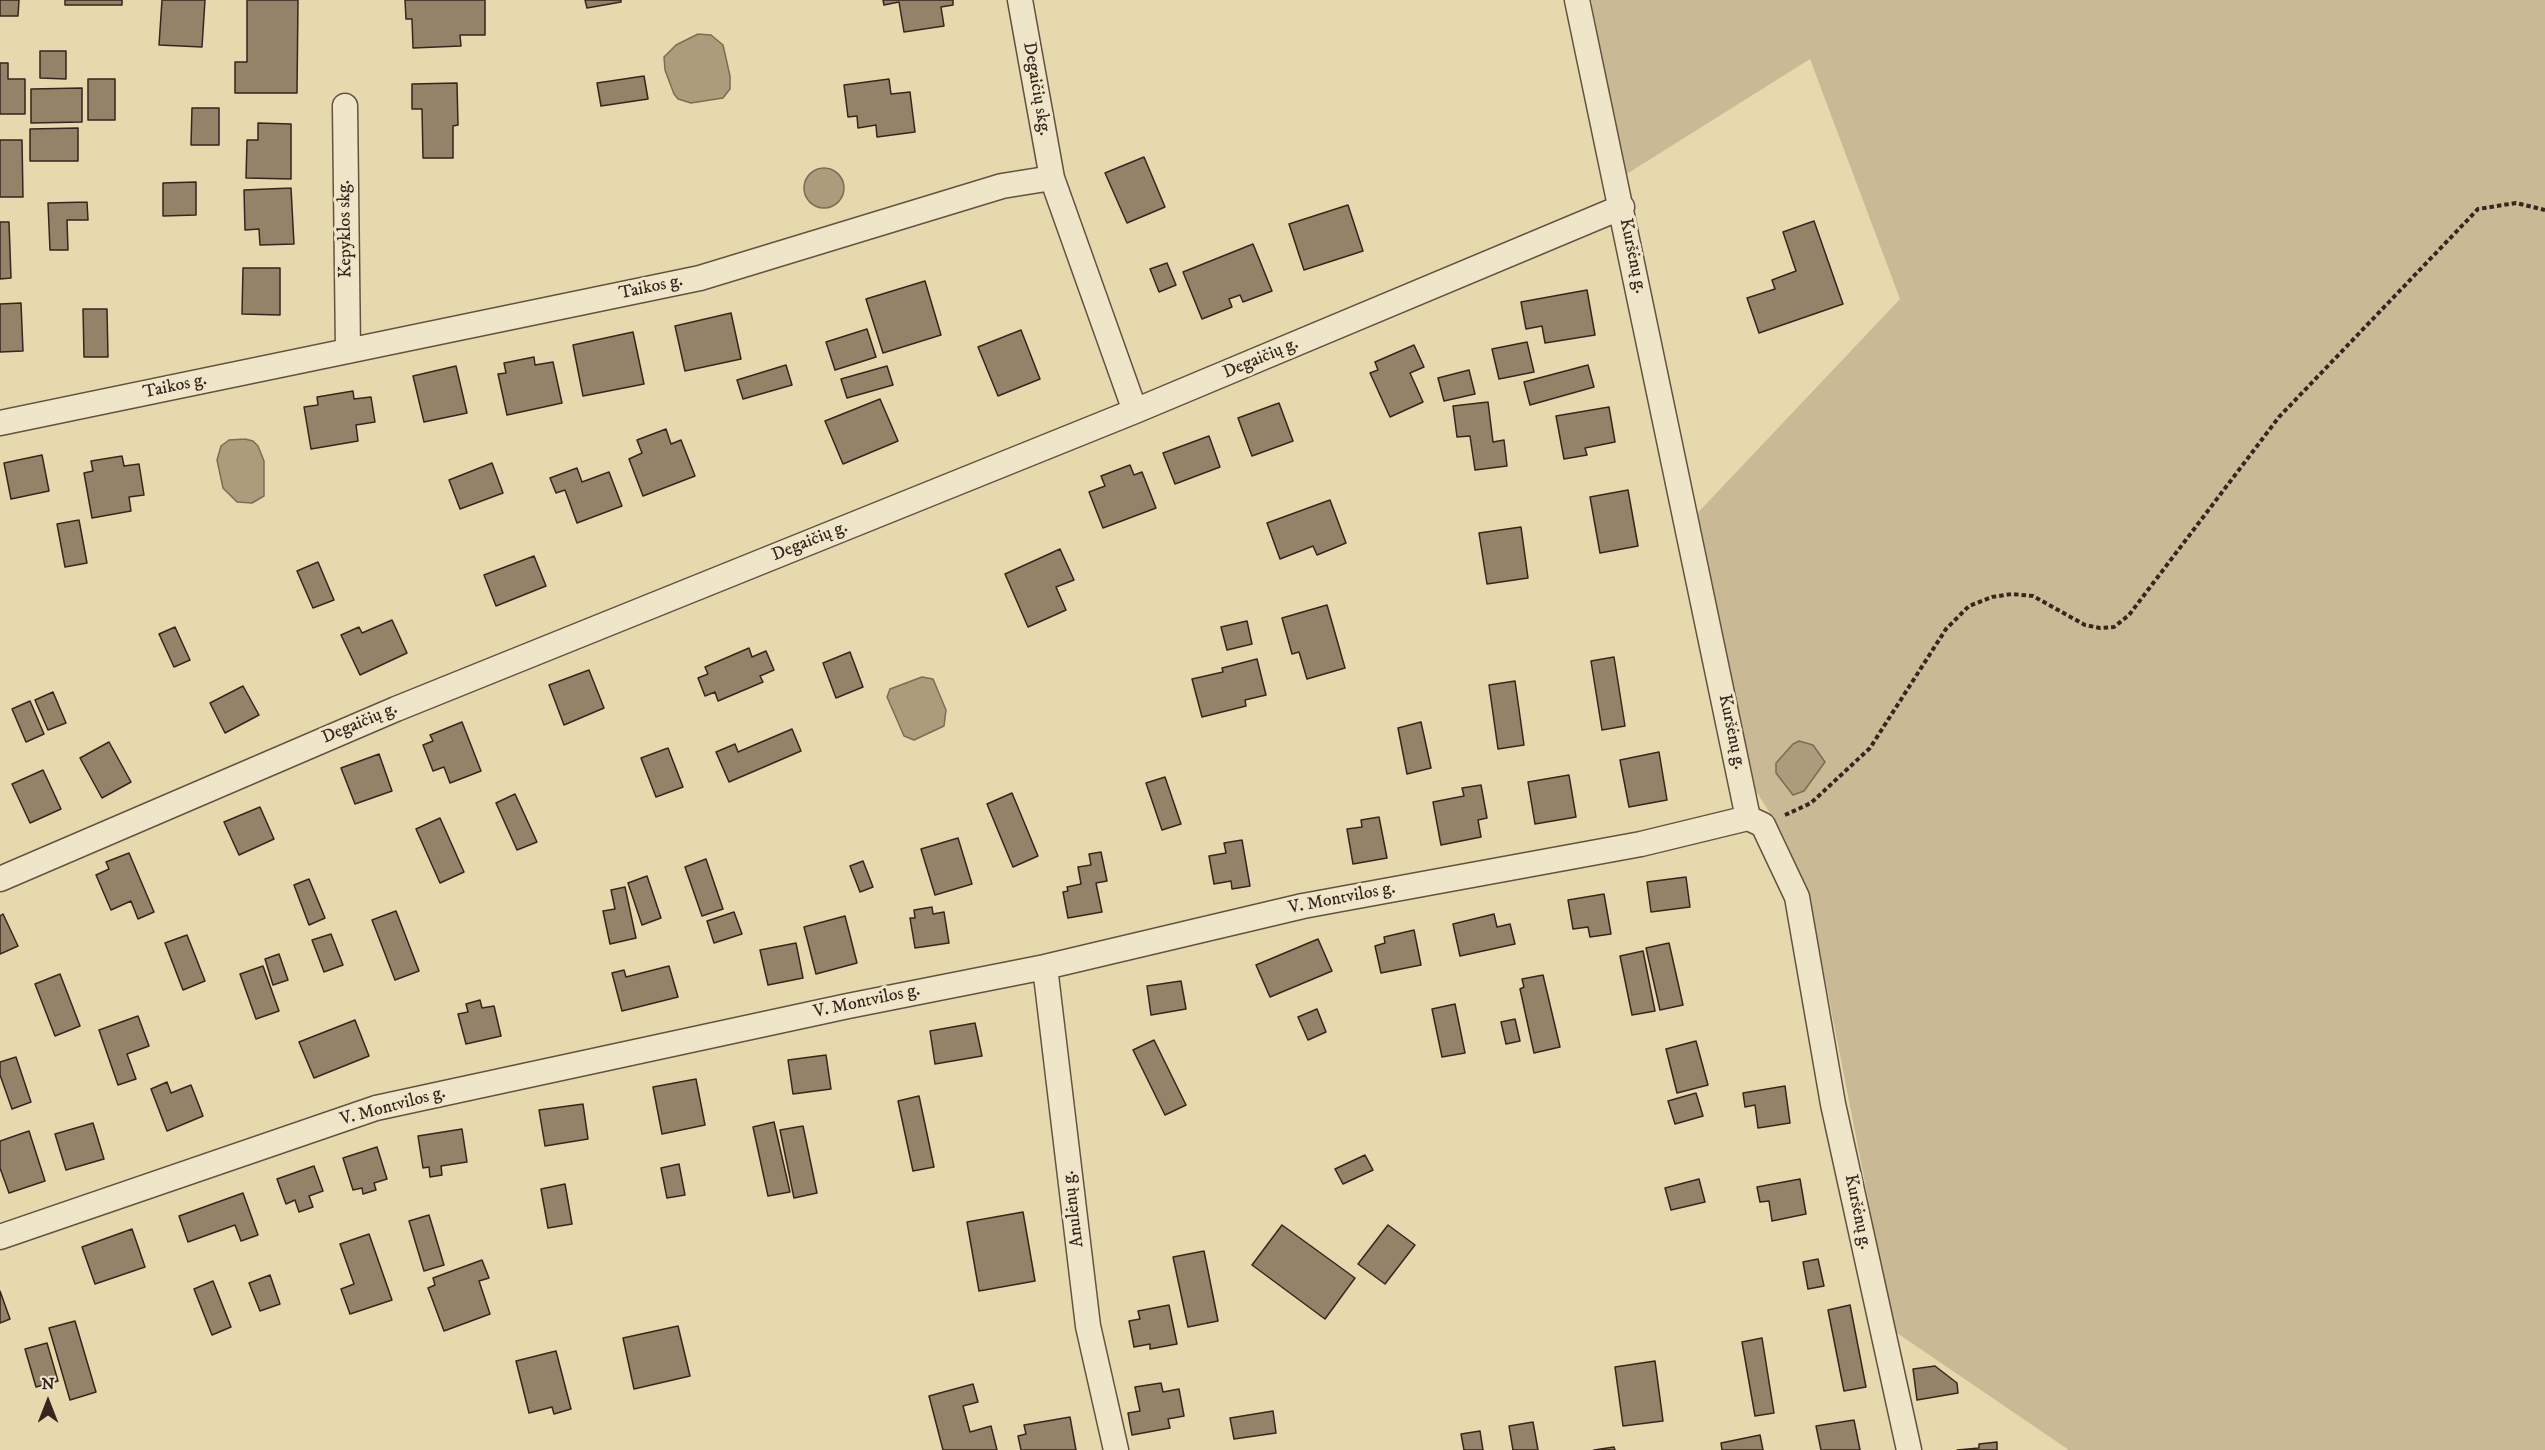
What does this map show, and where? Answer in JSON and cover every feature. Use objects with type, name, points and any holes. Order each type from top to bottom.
[{"type":"street","name":"Degaičių skg.","points":[[1020,0],[1052,178]]},
{"type":"street","name":"Kuršėnų g.","points":[[1577,0],[1756,821],[1797,897],[1833,1104],[1909,1450]]},
{"type":"street","name":"Kepyklos skg.","points":[[345,106],[348,351]]},
{"type":"street","name":"Taikos g.","points":[[0,423],[700,278],[1002,186],[1052,178]]},
{"type":"street","points":[[1052,178],[1135,411]]},
{"type":"street","name":"Degaičių g.","points":[[0,879],[396,709],[1135,411],[1622,207]]},
{"type":"street","name":"V. Montvilos g.","points":[[0,1237],[376,1108],[848,1005],[1045,967],[1303,906],[1756,821]]},
{"type":"street","name":"Anulėnų g.","points":[[1045,967],[1088,1326],[1116,1450]]},
{"type":"path","points":[[1756,821],[1811,803],[1870,748],[1946,629],[1969,606],[1992,597],[2012,594],[2032,596],[2085,625],[2100,628],[2114,627],[2129,615],[2279,417],[2478,209],[2516,203],[2545,210]]},
{"type":"shaded area","points":[[1591,0],[2545,0],[2545,1450],[2069,1450],[1894,1331],[1807,887],[1780,829],[1749,780],[1691,520],[1900,299],[1810,59],[1625,175]]},
{"type":"shaded area","points":[[698,34],[711,35],[723,45],[730,76],[730,89],[723,98],[691,103],[678,99],[674,94],[665,70],[664,57],[676,45]]},
{"type":"shaded area","points":[[824,168],[838,174],[844,188],[838,202],[824,208],[810,202],[804,188],[810,174]]},
{"type":"shaded area","points":[[229,440],[253,441],[258,446],[264,461],[264,496],[252,503],[237,502],[223,488],[217,460],[221,446]]},
{"type":"shaded area","points":[[922,677],[933,679],[946,710],[944,726],[914,740],[904,736],[887,697],[890,689]]},
{"type":"shaded area","points":[[1799,741],[1813,745],[1825,762],[1804,791],[1793,795],[1776,773],[1776,763],[1793,744]]},
{"type":"building","points":[[0,0],[19,0],[18,16],[0,16]]},
{"type":"building","points":[[65,0],[122,0],[122,5],[65,5]]},
{"type":"building","points":[[162,0],[205,0],[202,47],[159,45]]},
{"type":"building","points":[[247,0],[298,0],[297,93],[235,93],[235,62],[247,62]]},
{"type":"building","points":[[405,0],[485,0],[485,35],[460,35],[461,46],[413,48],[412,19],[406,19]]},
{"type":"building","points":[[585,0],[621,0],[621,2],[587,8]]},
{"type":"building","points":[[883,0],[953,0],[953,5],[941,7],[944,26],[904,32],[899,2],[884,5]]},
{"type":"building","points":[[40,51],[66,51],[66,79],[40,78]]},
{"type":"building","points":[[0,63],[8,63],[8,79],[25,79],[25,114],[0,114]]},
{"type":"building","points":[[644,76],[648,99],[601,106],[597,83]]},
{"type":"building","points":[[88,79],[115,79],[115,120],[88,120]]},
{"type":"building","points":[[889,79],[891,94],[910,92],[915,132],[877,137],[876,125],[858,128],[857,116],[848,117],[844,85]]},
{"type":"building","points":[[457,83],[458,125],[453,126],[453,158],[423,158],[422,109],[412,109],[412,84]]},
{"type":"building","points":[[82,88],[82,122],[31,123],[31,89]]},
{"type":"building","points":[[192,108],[219,108],[219,145],[191,145]]},
{"type":"building","points":[[258,123],[291,124],[291,179],[246,178],[247,140],[258,140]]},
{"type":"building","points":[[78,128],[78,161],[30,161],[30,129]]},
{"type":"building","points":[[0,140],[22,140],[23,197],[0,197]]},
{"type":"building","points":[[1144,157],[1165,207],[1127,223],[1105,173]]},
{"type":"building","points":[[196,182],[196,215],[163,216],[163,183]]},
{"type":"building","points":[[291,188],[294,244],[260,245],[259,229],[245,230],[244,190]]},
{"type":"building","points":[[87,202],[88,220],[67,220],[68,250],[50,250],[48,203]]},
{"type":"building","points":[[1348,205],[1363,251],[1304,270],[1289,224]]},
{"type":"building","points":[[1814,221],[1843,304],[1759,333],[1747,298],[1775,289],[1772,280],[1796,271],[1783,232]]},
{"type":"building","points":[[0,222],[9,222],[11,278],[0,279]]},
{"type":"building","points":[[1253,244],[1272,291],[1243,302],[1240,295],[1229,299],[1232,307],[1202,319],[1183,272]]},
{"type":"building","points":[[1167,263],[1176,285],[1159,292],[1150,269]]},
{"type":"building","points":[[243,268],[280,268],[280,315],[242,314]]},
{"type":"building","points":[[925,281],[941,335],[883,353],[866,299]]},
{"type":"building","points":[[1587,290],[1595,335],[1545,343],[1542,326],[1526,329],[1521,302]]},
{"type":"building","points":[[21,303],[23,351],[0,352],[0,304]]},
{"type":"building","points":[[83,309],[107,309],[108,357],[84,357]]},
{"type":"building","points":[[731,313],[741,359],[685,371],[675,326]]},
{"type":"building","points":[[867,329],[876,357],[835,370],[826,342]]},
{"type":"building","points":[[1021,330],[1040,379],[998,396],[978,347]]},
{"type":"building","points":[[633,332],[644,384],[583,396],[573,345]]},
{"type":"building","points":[[1527,342],[1534,372],[1499,379],[1492,349]]},
{"type":"building","points":[[1414,345],[1424,367],[1410,373],[1423,402],[1390,417],[1370,373],[1378,370],[1375,362]]},
{"type":"building","points":[[534,357],[535,365],[553,362],[562,403],[507,415],[498,374],[506,373],[504,363]]},
{"type":"building","points":[[786,365],[792,385],[743,399],[737,380]]},
{"type":"building","points":[[1588,365],[1594,387],[1530,405],[1524,382]]},
{"type":"building","points":[[456,366],[467,413],[424,422],[413,376]]},
{"type":"building","points":[[887,366],[893,385],[847,398],[841,379]]},
{"type":"building","points":[[1469,370],[1475,394],[1444,401],[1438,378]]},
{"type":"building","points":[[353,391],[354,399],[371,397],[375,422],[356,425],[358,441],[311,449],[304,407],[318,405],[317,397]]},
{"type":"building","points":[[880,399],[898,441],[843,464],[825,421]]},
{"type":"building","points":[[1488,402],[1493,442],[1504,440],[1507,466],[1475,470],[1470,436],[1457,437],[1453,406]]},
{"type":"building","points":[[1279,403],[1293,441],[1252,456],[1238,418]]},
{"type":"building","points":[[1609,407],[1615,442],[1585,448],[1587,455],[1564,459],[1556,416]]},
{"type":"building","points":[[666,429],[671,444],[681,440],[695,476],[643,496],[629,459],[642,453],[637,440]]},
{"type":"building","points":[[1209,436],[1220,467],[1175,484],[1163,453]]},
{"type":"building","points":[[42,455],[49,491],[11,499],[4,463]]},
{"type":"building","points":[[122,456],[124,466],[139,464],[144,495],[129,497],[131,511],[92,518],[84,473],[93,471],[91,461]]},
{"type":"building","points":[[492,463],[503,493],[460,509],[449,480]]},
{"type":"building","points":[[1130,465],[1134,475],[1142,472],[1156,508],[1103,528],[1089,492],[1105,486],[1101,476]]},
{"type":"building","points":[[577,468],[582,482],[609,472],[622,506],[577,523],[565,490],[556,493],[550,478]]},
{"type":"building","points":[[1628,490],[1638,546],[1600,553],[1590,497]]},
{"type":"building","points":[[1330,500],[1346,543],[1317,555],[1313,546],[1280,559],[1267,523]]},
{"type":"building","points":[[79,520],[87,563],[65,567],[57,524]]},
{"type":"building","points":[[1521,527],[1528,578],[1487,584],[1479,533]]},
{"type":"building","points":[[1060,549],[1074,580],[1056,587],[1066,610],[1028,627],[1005,574]]},
{"type":"building","points":[[534,556],[546,586],[496,606],[484,575]]},
{"type":"building","points":[[318,562],[334,600],[313,608],[297,571]]},
{"type":"building","points":[[1327,605],[1345,668],[1307,679],[1299,652],[1292,654],[1282,618]]},
{"type":"building","points":[[392,620],[407,653],[360,675],[341,635],[359,627],[362,633]]},
{"type":"building","points":[[1247,621],[1252,644],[1227,650],[1221,627]]},
{"type":"building","points":[[175,627],[190,660],[174,667],[159,634]]},
{"type":"building","points":[[749,648],[752,657],[766,651],[774,670],[760,676],[763,682],[718,701],[715,692],[705,696],[698,678],[708,674],[705,667]]},
{"type":"building","points":[[850,652],[863,687],[836,698],[823,663]]},
{"type":"building","points":[[1614,657],[1625,726],[1602,730],[1591,661]]},
{"type":"building","points":[[1257,659],[1266,695],[1245,700],[1246,706],[1202,717],[1192,679],[1223,672],[1222,668]]},
{"type":"building","points":[[589,670],[604,708],[564,725],[549,685]]},
{"type":"building","points":[[1515,681],[1524,745],[1498,749],[1489,685]]},
{"type":"building","points":[[243,686],[259,715],[225,733],[210,703]]},
{"type":"building","points":[[53,692],[66,723],[48,730],[35,700]]},
{"type":"building","points":[[30,701],[44,734],[26,742],[12,709]]},
{"type":"building","points":[[462,722],[481,771],[450,783],[444,767],[433,771],[423,745],[433,741],[430,735]]},
{"type":"building","points":[[1421,722],[1431,768],[1407,774],[1398,728]]},
{"type":"building","points":[[792,729],[801,751],[729,782],[716,752],[735,744],[738,752]]},
{"type":"building","points":[[109,742],[131,782],[102,798],[80,758]]},
{"type":"building","points":[[668,748],[683,787],[656,797],[641,758]]},
{"type":"building","points":[[1659,752],[1667,800],[1629,807],[1620,760]]},
{"type":"building","points":[[379,754],[392,791],[355,804],[341,768]]},
{"type":"building","points":[[43,770],[61,809],[30,823],[12,784]]},
{"type":"building","points":[[1569,775],[1576,817],[1535,824],[1528,782]]},
{"type":"building","points":[[1165,777],[1181,824],[1162,830],[1146,783]]},
{"type":"building","points":[[1481,785],[1487,818],[1478,820],[1481,837],[1441,845],[1433,802],[1464,796],[1462,788]]},
{"type":"building","points":[[1012,793],[1038,856],[1013,867],[987,804]]},
{"type":"building","points":[[515,794],[537,842],[517,850],[496,803]]},
{"type":"building","points":[[260,807],[274,839],[239,855],[224,822]]},
{"type":"building","points":[[1379,817],[1387,858],[1353,864],[1347,829],[1362,827],[1361,820]]},
{"type":"building","points":[[440,818],[464,872],[440,883],[416,829]]},
{"type":"building","points":[[958,838],[972,884],[935,895],[921,849]]},
{"type":"building","points":[[1242,840],[1250,886],[1232,889],[1231,881],[1214,884],[1209,856],[1226,853],[1224,843]]},
{"type":"building","points":[[1101,852],[1107,881],[1096,883],[1102,912],[1068,918],[1063,892],[1068,891],[1067,887],[1081,884],[1078,867],[1091,865],[1089,854]]},
{"type":"building","points":[[129,853],[154,912],[138,919],[131,901],[111,910],[96,875],[109,869],[106,862]]},
{"type":"building","points":[[706,859],[723,909],[702,916],[685,867]]},
{"type":"building","points":[[863,861],[873,887],[860,892],[850,866]]},
{"type":"building","points":[[647,876],[661,918],[642,925],[628,883]]},
{"type":"building","points":[[1686,877],[1690,907],[1651,912],[1647,882]]},
{"type":"building","points":[[309,879],[325,918],[309,925],[294,885]]},
{"type":"building","points":[[625,887],[636,938],[610,944],[603,911],[615,909],[611,890]]},
{"type":"building","points":[[1604,894],[1611,934],[1590,937],[1588,927],[1573,929],[1568,900]]},
{"type":"building","points":[[932,907],[933,914],[944,912],[949,943],[915,948],[910,918],[915,918],[914,910]]},
{"type":"building","points":[[396,911],[419,971],[395,980],[372,920]]},
{"type":"building","points":[[734,912],[742,934],[714,943],[707,921]]},
{"type":"building","points":[[3,914],[18,946],[0,954],[0,916]]},
{"type":"building","points":[[1494,914],[1497,927],[1510,924],[1515,944],[1460,956],[1453,924]]},
{"type":"building","points":[[845,916],[857,963],[816,974],[804,927]]},
{"type":"building","points":[[1414,930],[1421,965],[1381,973],[1375,946],[1385,943],[1384,937]]},
{"type":"building","points":[[331,934],[343,965],[324,972],[312,940]]},
{"type":"building","points":[[187,935],[205,981],[183,990],[165,943]]},
{"type":"building","points":[[1318,939],[1332,971],[1270,997],[1256,965]]},
{"type":"building","points":[[796,943],[803,978],[768,985],[760,950]]},
{"type":"building","points":[[1669,943],[1683,1005],[1660,1010],[1646,948]]},
{"type":"building","points":[[1643,951],[1655,1011],[1632,1015],[1620,956]]},
{"type":"building","points":[[279,954],[288,980],[273,985],[265,959]]},
{"type":"building","points":[[263,966],[279,1011],[256,1019],[240,974]]},
{"type":"building","points":[[669,966],[678,997],[622,1011],[612,973],[624,970],[626,977]]},
{"type":"building","points":[[60,974],[80,1026],[55,1036],[35,984]]},
{"type":"building","points":[[1543,975],[1560,1047],[1534,1053],[1520,989],[1524,987],[1522,979]]},
{"type":"building","points":[[1181,981],[1186,1009],[1151,1015],[1147,986]]},
{"type":"building","points":[[480,1000],[482,1008],[494,1006],[501,1036],[466,1044],[458,1014],[468,1012],[466,1004]]},
{"type":"building","points":[[1455,1004],[1465,1053],[1442,1057],[1432,1009]]},
{"type":"building","points":[[1317,1009],[1326,1032],[1308,1040],[1298,1017]]},
{"type":"building","points":[[138,1016],[149,1046],[127,1054],[136,1079],[118,1085],[99,1030]]},
{"type":"building","points":[[1515,1019],[1520,1041],[1506,1044],[1501,1022]]},
{"type":"building","points":[[355,1020],[369,1056],[314,1078],[299,1042]]},
{"type":"building","points":[[975,1023],[982,1056],[935,1064],[930,1031]]},
{"type":"building","points":[[1154,1040],[1186,1105],[1165,1115],[1133,1050]]},
{"type":"building","points":[[1696,1041],[1708,1085],[1677,1093],[1666,1049]]},
{"type":"building","points":[[826,1055],[831,1089],[793,1094],[788,1060]]},
{"type":"building","points":[[16,1057],[31,1102],[12,1109],[0,1075],[0,1062]]},
{"type":"building","points":[[696,1079],[705,1125],[662,1134],[653,1087]]},
{"type":"building","points":[[167,1082],[171,1093],[191,1085],[203,1116],[167,1131],[151,1089]]},
{"type":"building","points":[[1785,1086],[1790,1123],[1758,1128],[1755,1105],[1745,1107],[1743,1093]]},
{"type":"building","points":[[1696,1093],[1703,1116],[1675,1124],[1668,1101]]},
{"type":"building","points":[[919,1096],[934,1167],[913,1171],[898,1101]]},
{"type":"building","points":[[583,1104],[588,1139],[545,1146],[539,1110]]},
{"type":"building","points":[[774,1122],[790,1192],[768,1196],[753,1127]]},
{"type":"building","points":[[93,1123],[104,1159],[66,1170],[55,1134]]},
{"type":"building","points":[[803,1126],[817,1193],[794,1198],[780,1130]]},
{"type":"building","points":[[462,1129],[467,1162],[441,1166],[442,1175],[430,1177],[429,1167],[423,1168],[418,1136]]},
{"type":"building","points":[[29,1131],[45,1181],[9,1193],[0,1168],[0,1141]]},
{"type":"building","points":[[377,1147],[387,1179],[374,1183],[376,1190],[363,1194],[362,1188],[353,1190],[343,1158]]},
{"type":"building","points":[[1365,1155],[1373,1170],[1343,1184],[1335,1169]]},
{"type":"building","points":[[679,1164],[685,1195],[667,1198],[661,1168]]},
{"type":"building","points":[[314,1166],[323,1191],[309,1196],[313,1207],[299,1212],[295,1200],[286,1204],[277,1179]]},
{"type":"building","points":[[1699,1179],[1705,1202],[1671,1210],[1665,1188]]},
{"type":"building","points":[[1800,1179],[1806,1214],[1772,1221],[1769,1201],[1760,1202],[1757,1187]]},
{"type":"building","points":[[565,1184],[572,1224],[548,1228],[541,1189]]},
{"type":"building","points":[[243,1193],[258,1235],[241,1241],[235,1225],[188,1242],[179,1216]]},
{"type":"building","points":[[1023,1212],[1035,1281],[979,1291],[967,1222]]},
{"type":"building","points":[[429,1215],[444,1265],[424,1271],[409,1221]]},
{"type":"building","points":[[1282,1225],[1355,1278],[1325,1319],[1252,1265]]},
{"type":"building","points":[[1388,1225],[1415,1245],[1385,1284],[1358,1264]]},
{"type":"building","points":[[132,1229],[145,1267],[95,1284],[82,1247]]},
{"type":"building","points":[[369,1234],[392,1300],[350,1314],[341,1289],[354,1284],[340,1244]]},
{"type":"building","points":[[1204,1251],[1218,1321],[1188,1327],[1173,1257]]},
{"type":"building","points":[[1818,1259],[1824,1286],[1808,1289],[1803,1262]]},
{"type":"building","points":[[482,1260],[489,1278],[479,1281],[490,1314],[444,1331],[428,1288],[435,1285],[433,1278]]},
{"type":"building","points":[[270,1275],[280,1304],[260,1311],[249,1283]]},
{"type":"building","points":[[213,1281],[231,1327],[212,1335],[194,1289]]},
{"type":"building","points":[[0,1291],[10,1319],[0,1323]]},
{"type":"building","points":[[1169,1305],[1177,1344],[1150,1349],[1150,1344],[1134,1347],[1129,1321],[1140,1319],[1138,1311]]},
{"type":"building","points":[[1850,1305],[1866,1387],[1844,1391],[1828,1310]]},
{"type":"building","points":[[75,1321],[96,1392],[70,1400],[49,1328]]},
{"type":"building","points":[[678,1326],[690,1376],[634,1389],[623,1338]]},
{"type":"building","points":[[1762,1338],[1774,1413],[1755,1416],[1742,1342]]},
{"type":"building","points":[[47,1343],[58,1381],[36,1387],[25,1349]]},
{"type":"building","points":[[556,1351],[571,1409],[554,1414],[552,1407],[529,1413],[516,1361]]},
{"type":"building","points":[[1655,1361],[1663,1421],[1623,1426],[1615,1367]]},
{"type":"building","points":[[1935,1366],[1957,1383],[1958,1393],[1917,1400],[1913,1369]]},
{"type":"building","points":[[1161,1383],[1163,1392],[1179,1389],[1184,1416],[1168,1419],[1170,1428],[1132,1435],[1128,1413],[1140,1411],[1135,1387]]},
{"type":"building","points":[[973,1384],[978,1402],[963,1406],[970,1432],[991,1426],[997,1450],[943,1450],[929,1396]]},
{"type":"building","points":[[1273,1411],[1276,1433],[1234,1439],[1230,1418]]},
{"type":"building","points":[[1070,1417],[1076,1450],[1021,1450],[1018,1436],[1026,1434],[1024,1425]]},
{"type":"building","points":[[1854,1420],[1860,1450],[1821,1450],[1816,1426]]},
{"type":"building","points":[[1533,1422],[1538,1450],[1513,1450],[1509,1426]]},
{"type":"building","points":[[1480,1431],[1483,1450],[1464,1450],[1461,1434]]},
{"type":"building","points":[[1760,1435],[1763,1450],[1722,1450],[1721,1443]]},
{"type":"building","points":[[1997,1442],[1997,1450],[1957,1450],[1979,1448],[1979,1444]]},
{"type":"building","points":[[1614,1447],[1615,1450],[1594,1450]]}]
